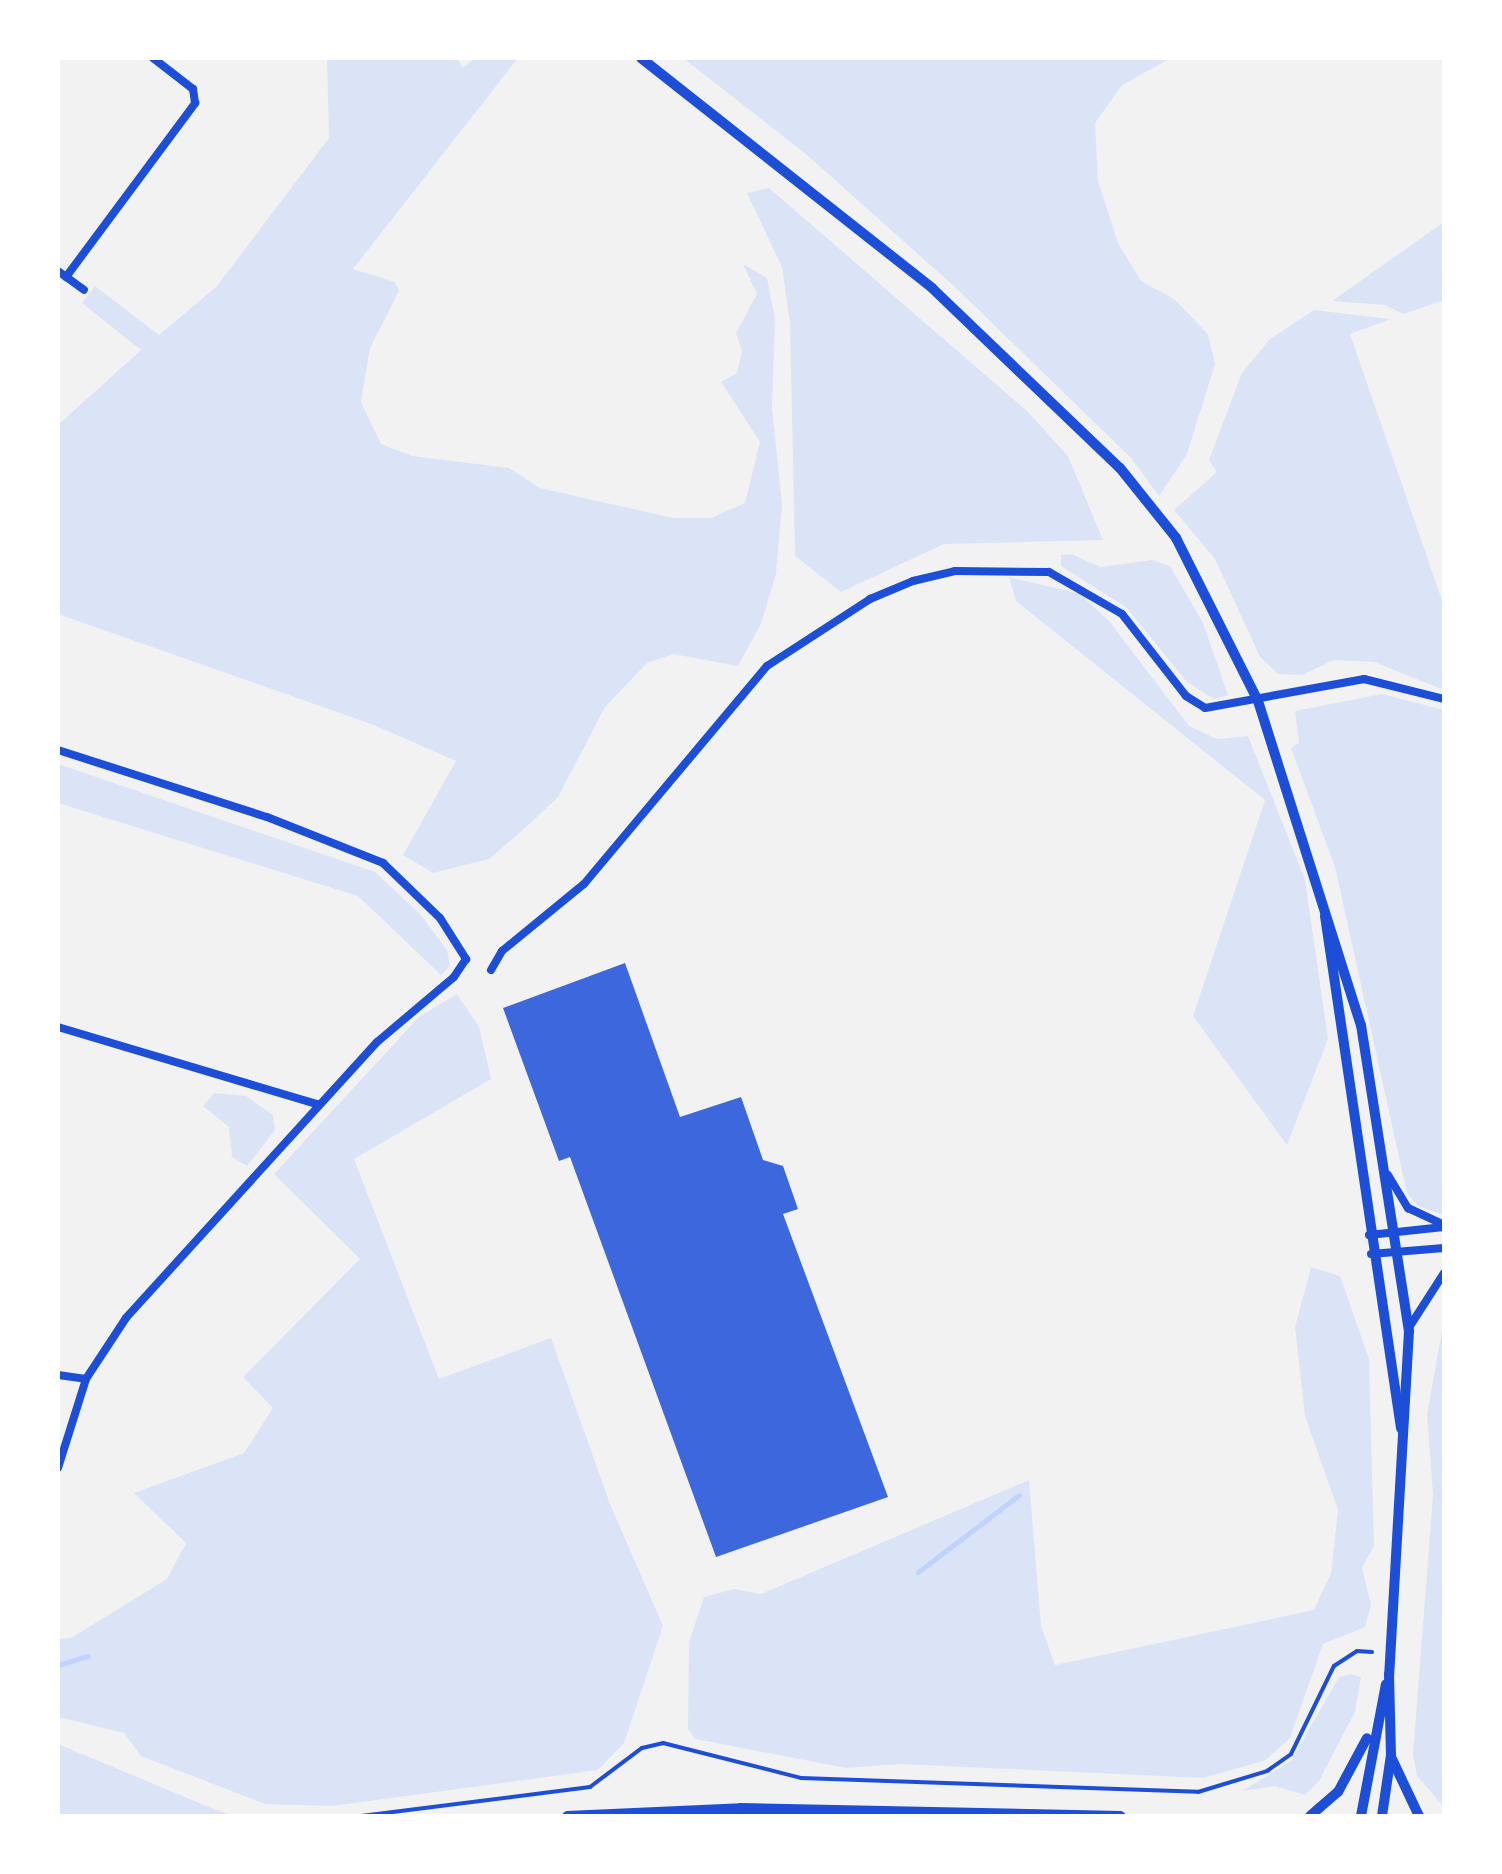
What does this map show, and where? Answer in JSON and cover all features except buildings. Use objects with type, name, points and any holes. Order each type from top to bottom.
[{"type":"main road","points":[[567,1816],[740,1808],[1120,1816]]},
{"type":"main road","points":[[939,1812],[965,1816]]},
{"type":"street","points":[[84,290],[62,274],[195,103],[193,88],[153,58]]},
{"type":"street","points":[[641,58],[932,288],[1120,468],[1176,538],[1258,702],[1361,1025],[1388,1175],[1409,1330],[1389,1674],[1391,1755],[1382,1816]]},
{"type":"street","points":[[491,970],[502,951],[584,884],[767,666],[870,598],[955,571],[1007,568],[1049,572],[1096,594],[1122,614],[1186,696],[1205,708],[1258,702],[1364,679],[1444,699]]},
{"type":"street","points":[[58,750],[267,817],[383,863],[422,897],[466,959],[319,1105],[162,1275],[86,1379],[58,1468]]},
{"type":"street","points":[[1324,900],[1369,1235],[1403,1437]]},
{"type":"street","points":[[58,1028],[319,1105]]},
{"type":"street","points":[[1388,1175],[1408,1208],[1444,1226]]},
{"type":"street","points":[[1369,1235],[1444,1226]]},
{"type":"street","points":[[1372,1254],[1444,1248]]},
{"type":"street","points":[[1409,1330],[1417,1308],[1444,1274]]},
{"type":"street","points":[[58,1375],[86,1379]]},
{"type":"street","points":[[1310,1816],[1358,1763],[1389,1674]]},
{"type":"street","points":[[1361,1816],[1375,1719]]},
{"type":"street","points":[[1391,1755],[1419,1816]]},
{"type":"path","points":[[361,1816],[590,1788],[642,1748],[663,1743],[801,1778],[1198,1792],[1267,1770],[1291,1754],[1334,1666],[1358,1651],[1372,1652]]},
{"type":"shaded area","points":[[327,58],[457,58],[463,68],[475,58],[518,58],[353,269],[395,282],[399,291],[370,348],[361,402],[381,444],[412,456],[509,468],[540,488],[593,500],[674,518],[711,518],[745,503],[760,442],[721,382],[737,373],[742,351],[736,333],[757,294],[743,264],[767,278],[775,319],[772,407],[782,504],[776,574],[761,624],[738,666],[673,654],[647,663],[605,707],[558,797],[489,859],[433,873],[403,855],[456,761],[374,725],[58,614],[58,425],[141,350],[82,303],[95,286],[159,335],[217,286],[329,138]]},
{"type":"shaded area","points":[[683,58],[1171,58],[1122,85],[1095,123],[1098,181],[1118,243],[1141,281],[1174,299],[1208,334],[1215,364],[1187,454],[1159,496],[1131,458],[956,288],[807,155]]},
{"type":"shaded area","points":[[769,188],[1027,411],[1068,456],[1103,540],[944,544],[841,592],[795,556],[790,323],[782,267],[747,193]]},
{"type":"shaded area","points":[[1444,222],[1444,300],[1404,314],[1385,305],[1332,301]]},
{"type":"shaded area","points":[[1314,310],[1391,319],[1350,334],[1444,606],[1444,690],[1374,662],[1334,660],[1302,675],[1278,674],[1260,657],[1215,559],[1174,510],[1217,472],[1209,460],[1242,373],[1270,339]]},
{"type":"shaded area","points":[[1071,554],[1101,567],[1152,560],[1170,566],[1203,623],[1228,695],[1214,699],[1186,681],[1127,608],[1061,566],[1061,555]]},
{"type":"shaded area","points":[[1009,577],[1080,594],[1109,621],[1189,726],[1217,739],[1248,736],[1305,880],[1328,1039],[1287,1145],[1193,1016],[1265,800],[1016,601]]},
{"type":"shaded area","points":[[1382,694],[1444,710],[1444,1215],[1418,1206],[1407,1193],[1335,867],[1291,748],[1299,743],[1295,711]]},
{"type":"shaded area","points":[[58,764],[375,872],[420,914],[447,950],[450,966],[441,975],[358,896],[58,803]]},
{"type":"shaded area","points":[[457,994],[479,1027],[491,1079],[354,1159],[439,1379],[551,1338],[610,1504],[663,1626],[624,1743],[598,1770],[332,1806],[265,1804],[141,1756],[124,1733],[58,1717],[58,1639],[71,1638],[167,1579],[186,1543],[134,1493],[244,1453],[273,1408],[243,1377],[360,1259],[274,1174],[419,1017]]},
{"type":"shaded area","points":[[214,1093],[246,1096],[273,1115],[275,1130],[247,1166],[232,1157],[229,1127],[203,1106]]},
{"type":"shaded area","points":[[1311,1267],[1340,1276],[1369,1359],[1374,1546],[1362,1568],[1371,1605],[1365,1627],[1323,1644],[1290,1738],[1266,1760],[1203,1778],[900,1764],[846,1768],[695,1739],[688,1729],[689,1642],[704,1597],[734,1589],[761,1594],[1029,1480],[1041,1626],[1055,1665],[1314,1610],[1331,1573],[1338,1510],[1305,1416],[1295,1327]]},
{"type":"shaded area","points":[[1444,1320],[1444,1807],[1417,1776],[1413,1754],[1433,1495],[1427,1414]]},
{"type":"shaded area","points":[[1339,1677],[1361,1677],[1355,1712],[1319,1781],[1305,1795],[1275,1786],[1242,1791],[1291,1761]]},
{"type":"shaded area","points":[[58,1744],[216,1810],[233,1816],[58,1816]]},
{"type":"waterway","points":[[918,1572],[1019,1495]]},
{"type":"waterway","points":[[58,1665],[88,1656]]}]
